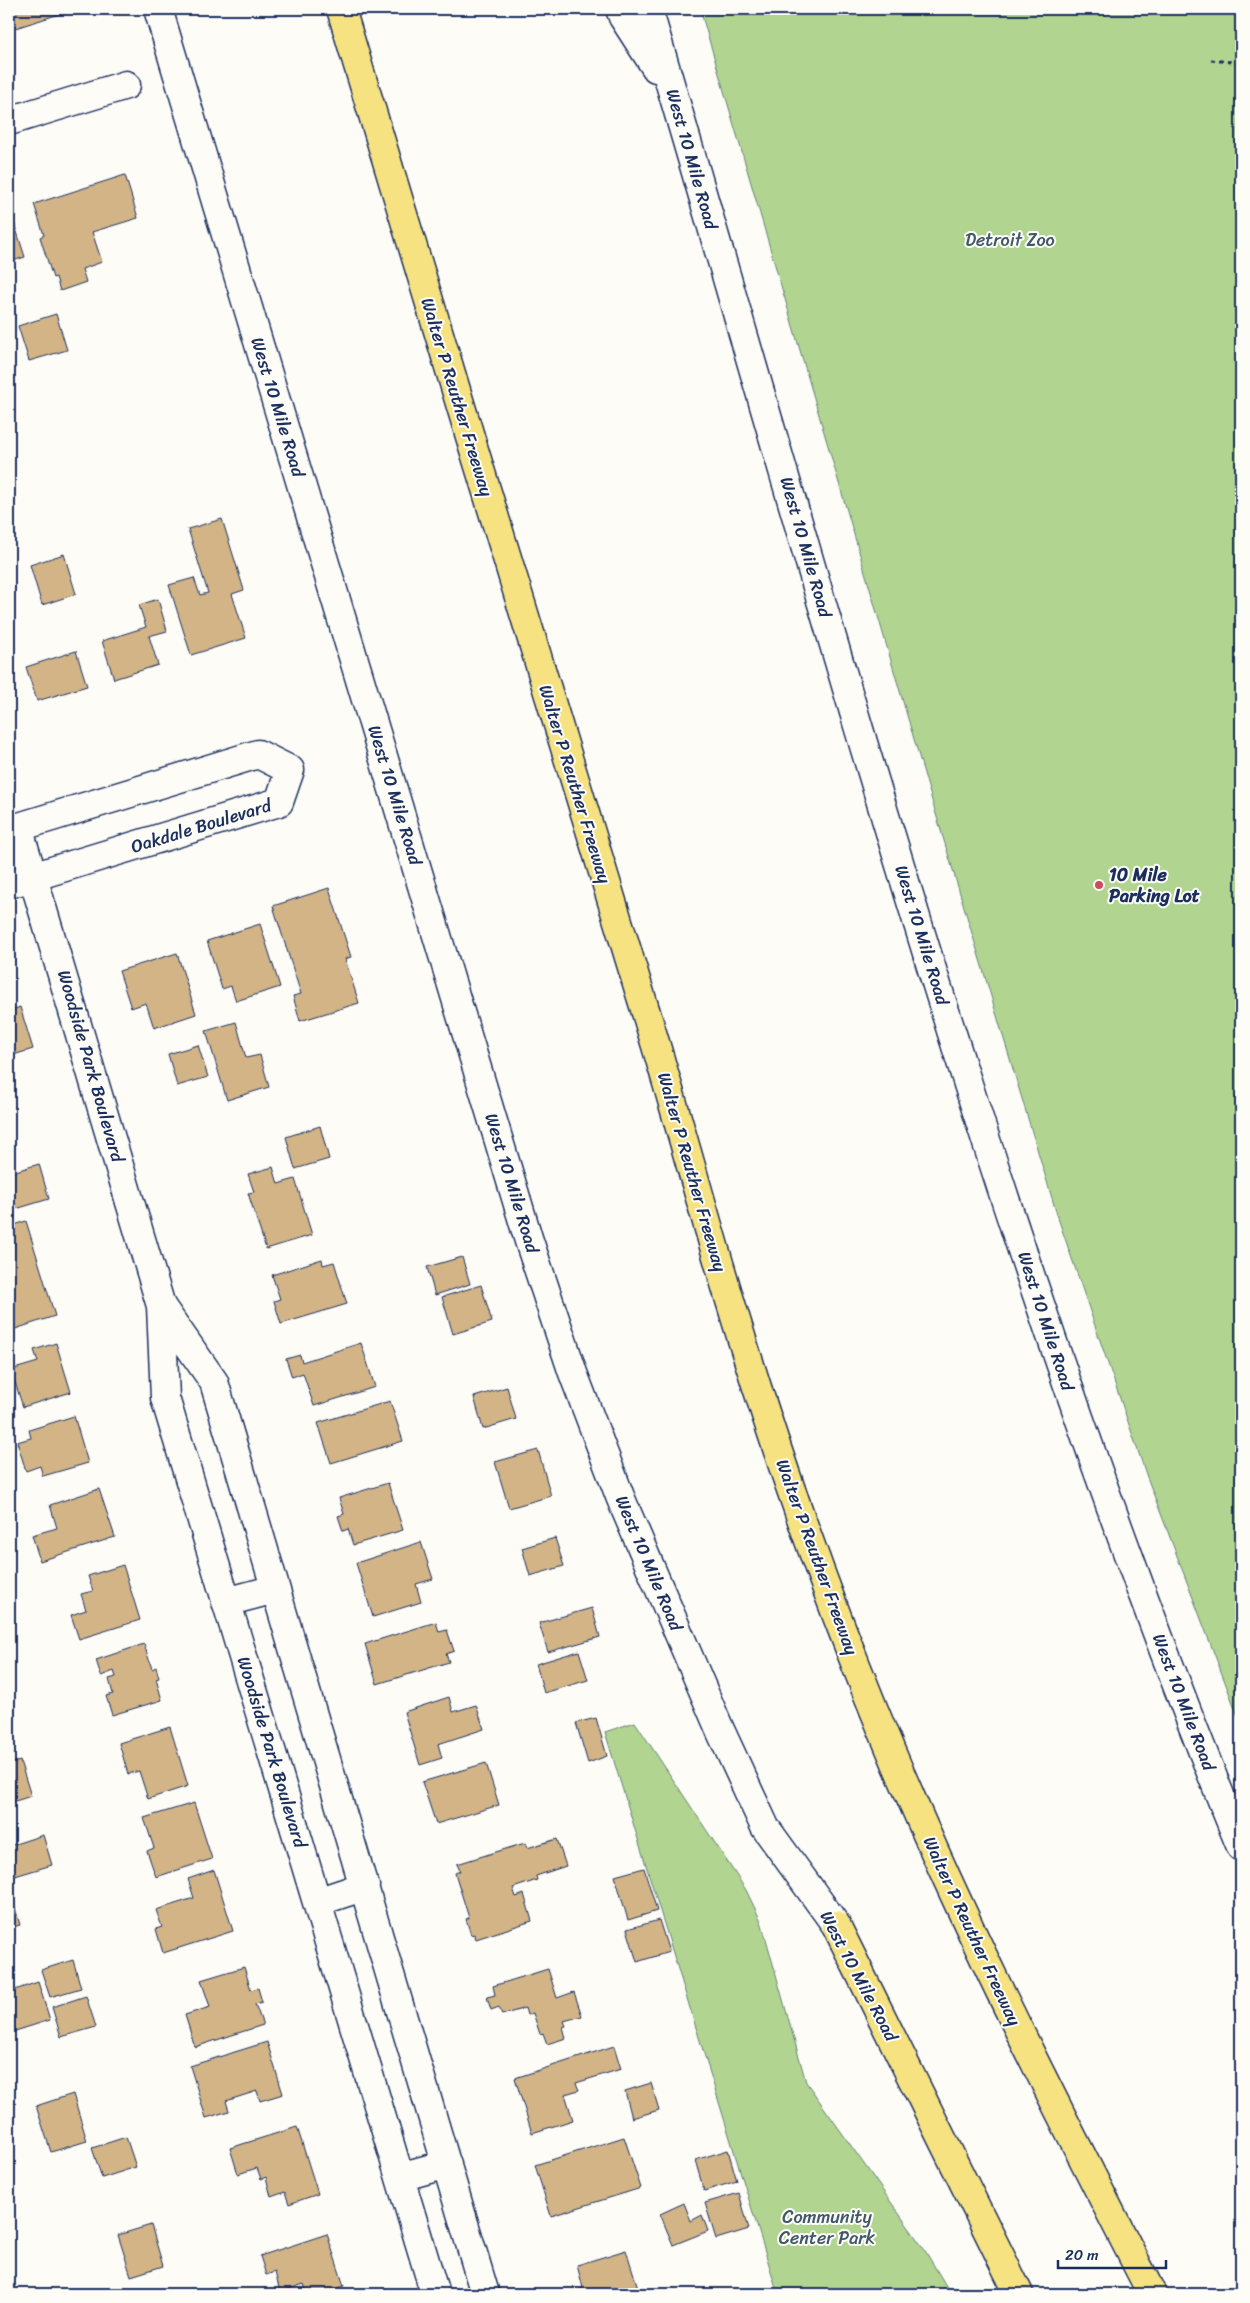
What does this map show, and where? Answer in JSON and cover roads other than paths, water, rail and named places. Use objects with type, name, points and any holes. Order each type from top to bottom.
[{"type":"main road","name":"West 10 Mile Road","points":[[158,9],[526,1232],[573,1373],[622,1499],[669,1611],[766,1828],[836,1925],[1019,2294]]},
{"type":"main road","name":"Walter P Reuther Freeway","points":[[341,9],[548,697],[641,997],[731,1306],[814,1556],[873,1709],[960,1910],[1036,2067],[1152,2294]]},
{"type":"main road","points":[[620,9],[623,17],[673,94]]},
{"type":"main road","name":"West 10 Mile Road","points":[[648,9],[886,818],[998,1176],[1096,1470],[1174,1679],[1241,1847]]},
{"type":"main road","points":[[9,121],[126,85]]},
{"type":"main road","name":"Oakdale Boulevard","points":[[14,828],[258,754],[290,770],[279,802],[21,880]]},
{"type":"main road","name":"Woodside Park Boulevard","points":[[14,828],[21,880],[161,1306],[164,1398],[435,2294]]},
{"type":"main road","name":"Woodside Park Boulevard","points":[[161,1306],[214,1382],[485,2294]]},
{"type":"main road","points":[[226,1602],[275,1589]]},
{"type":"main road","points":[[317,1902],[365,1886]]},
{"type":"main road","points":[[400,2177],[447,2164]]},
{"type":"place","name":"10 Mile Parking Lot","points":[[1099,885]]},
{"type":"park label","name":"Detroit Zoo","points":[[1010,240]]},
{"type":"park label","name":"Community Center Park","points":[[827,2227]]}]
